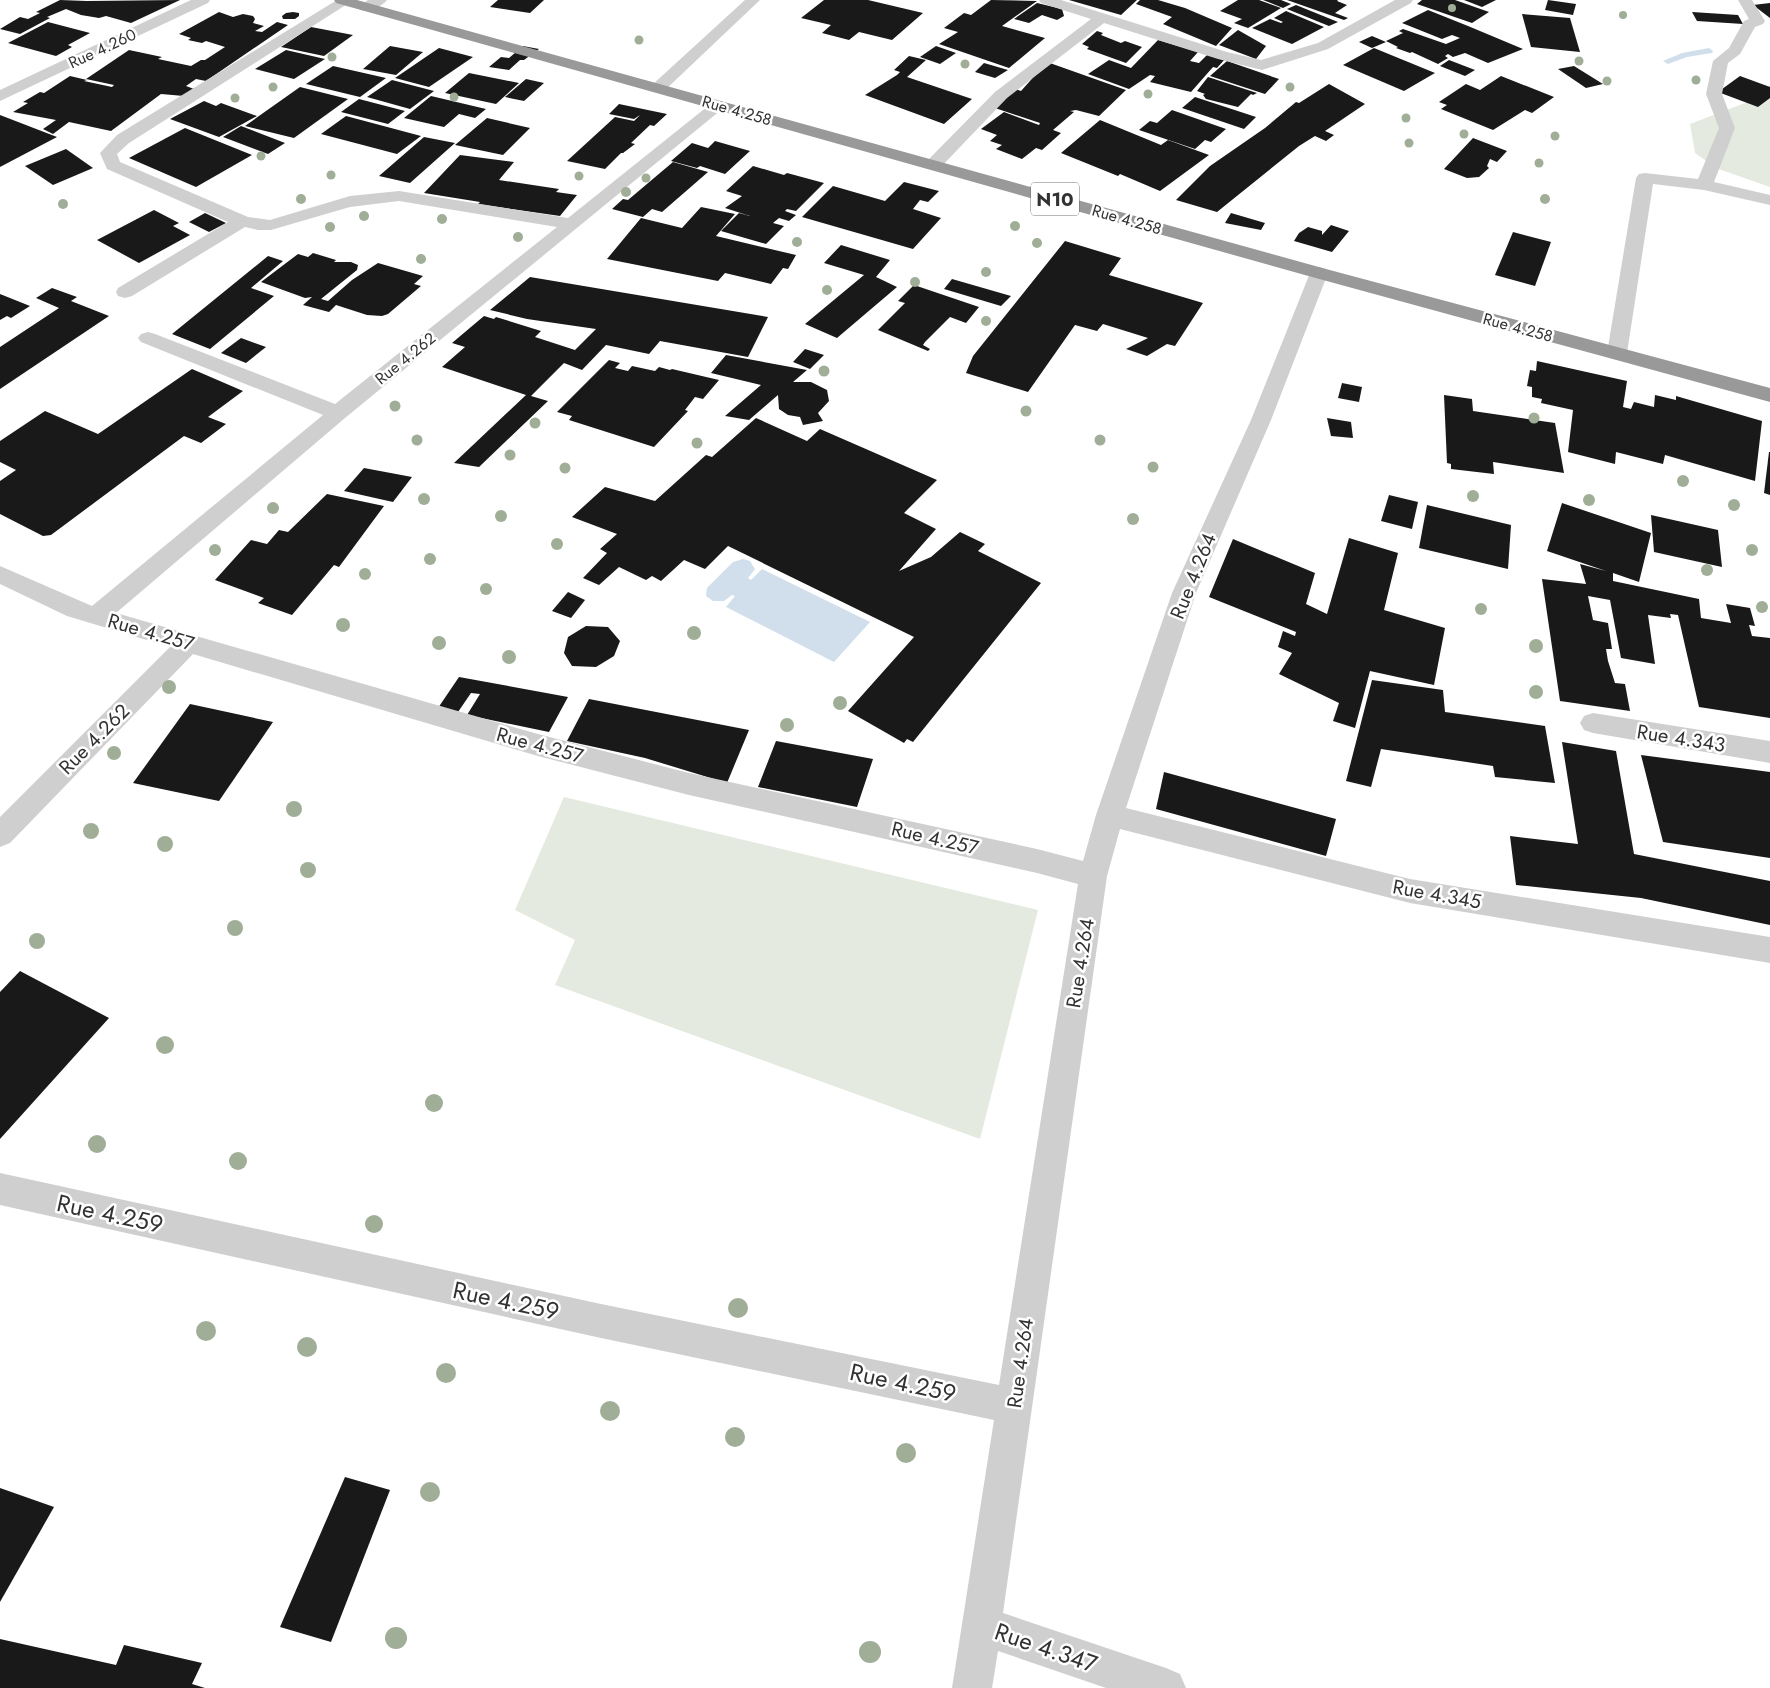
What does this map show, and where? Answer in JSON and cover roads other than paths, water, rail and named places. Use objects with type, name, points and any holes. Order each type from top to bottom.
[{"type":"highway","name":"Rue 4.258","points":[[343,1],[373,3],[658,88],[1319,273],[1770,395]]},
{"type":"street","name":"Rue 4.260","points":[[0,96],[203,0]]},
{"type":"street","points":[[658,88],[753,0]]},
{"type":"street","points":[[1046,0],[1223,56],[1262,65],[1323,46],[1406,0]]},
{"type":"street","points":[[1704,185],[1727,128],[1714,94],[1720,61],[1735,51],[1748,24],[1758,21],[1745,0]]},
{"type":"street","points":[[343,1],[123,139],[108,153],[113,165],[242,221],[258,225],[271,225],[356,199],[380,196],[399,196],[572,224]]},
{"type":"street","points":[[933,165],[1001,95],[1103,17]]},
{"type":"street","name":"Rue 4.262","points":[[96,616],[338,413],[719,105]]},
{"type":"street","points":[[1617,353],[1645,178],[1704,185],[1770,200]]},
{"type":"street","points":[[125,292],[242,221]]},
{"type":"street","name":"Rue 4.264","points":[[972,1688],[1092,876],[1110,815],[1184,593],[1261,420],[1319,273]]},
{"type":"street","points":[[148,338],[338,413]]},
{"type":"street","name":"Rue 4.257","points":[[0,574],[74,610],[547,748],[689,784],[1028,859],[1092,876]]},
{"type":"street","name":"Rue 4.262","points":[[0,835],[189,643]]},
{"type":"street","name":"Rue 4.343","points":[[1593,724],[1770,752]]},
{"type":"street","name":"Rue 4.345","points":[[1110,815],[1410,891],[1770,950]]},
{"type":"street","name":"Rue 4.259","points":[[0,1189],[601,1321],[1013,1406]]},
{"type":"street","name":"Rue 4.347","points":[[982,1626],[1166,1688]]},
{"type":"water","points":[[743,559],[750,561],[755,569],[748,578],[751,580],[762,569],[870,622],[834,662],[726,607],[735,596],[732,595],[724,601],[713,601],[706,596],[707,588],[733,562]]},
{"type":"waterway","points":[[1668,61],[1685,55],[1709,51]]}]
